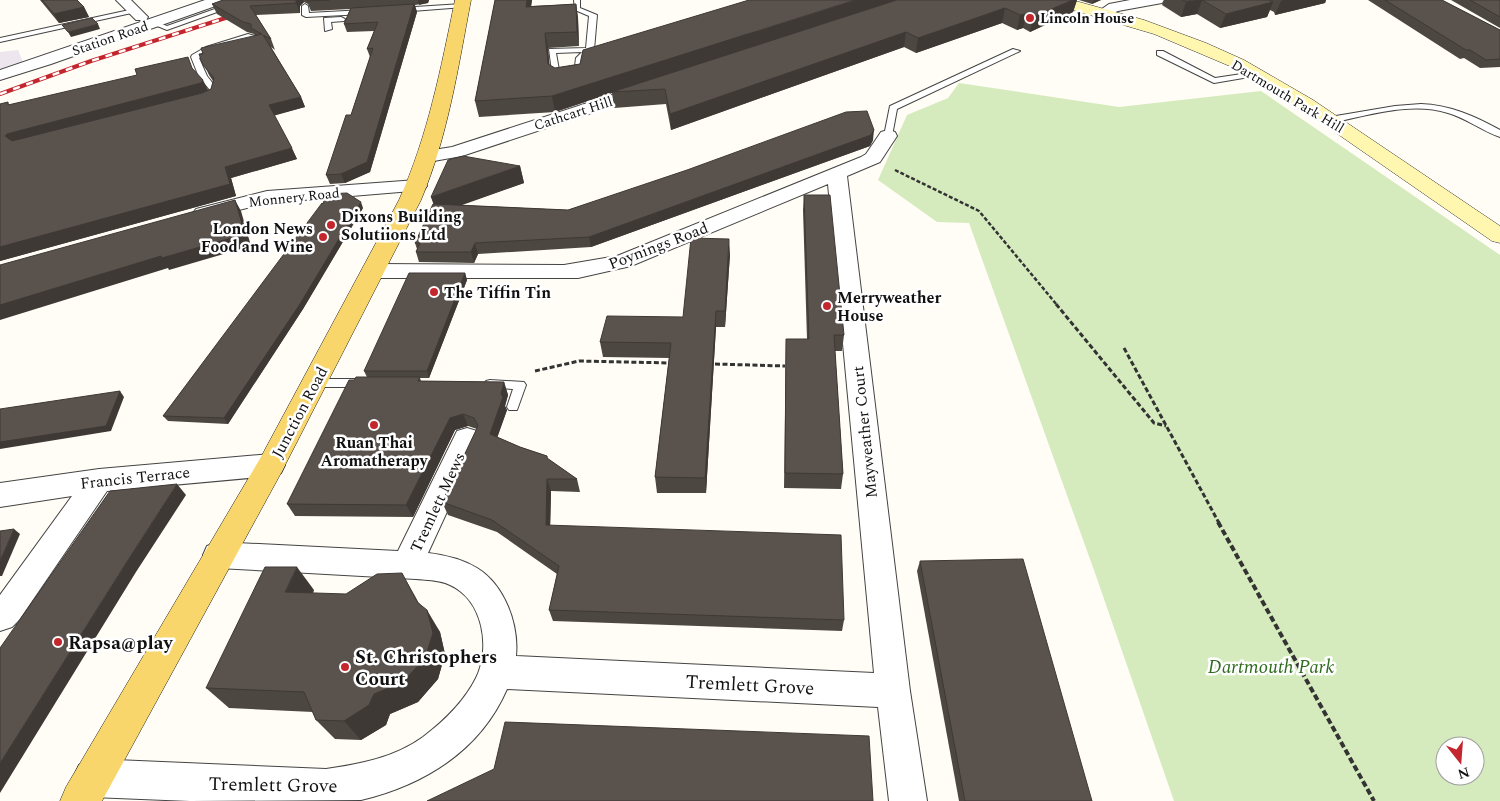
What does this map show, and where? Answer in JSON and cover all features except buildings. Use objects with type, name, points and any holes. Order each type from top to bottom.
[{"type":"main road","name":"Junction Road","points":[[86,789],[271,464],[417,186],[428,156],[462,6]]},
{"type":"street","points":[[123,0],[143,17]]},
{"type":"street","name":"Dartmouth Park Hill","points":[[1054,0],[1103,13],[1191,42],[1220,55],[1330,120],[1500,236]]},
{"type":"street","points":[[1103,13],[1114,7],[1157,0]]},
{"type":"street","name":"Station Road","points":[[0,74],[143,17],[224,3]]},
{"type":"street","name":"Cathcart Hill","points":[[428,156],[455,152],[663,83]]},
{"type":"street","points":[[871,159],[888,136]]},
{"type":"street","name":"Poynings Road","points":[[374,271],[547,272],[578,271],[595,268],[634,257],[871,159]]},
{"type":"street","name":"Mayweather Court","points":[[837,173],[893,691]]},
{"type":"street","name":"Monnery Road","points":[[189,217],[267,197],[417,186]]},
{"type":"street","name":"Tremlett Mews","points":[[407,565],[467,438]]},
{"type":"street","name":"Francis Terrace","points":[[0,495],[99,480],[271,464]]},
{"type":"street","points":[[0,616],[8,610],[99,480]]},
{"type":"street","name":"Tremlett Grove","points":[[86,789],[326,788],[357,783],[399,770],[440,747],[477,710],[487,694],[497,672],[501,652],[500,633],[488,600],[474,583],[458,574],[440,569],[407,565],[218,555]]},
{"type":"street","name":"Tremlett Grove","points":[[497,672],[893,691]]},
{"type":"street","points":[[893,691],[908,801]]},
{"type":"lane","points":[[577,0],[577,9],[593,15],[590,50],[580,58],[578,76],[557,80],[552,51],[590,50]]},
{"type":"lane","points":[[305,6],[306,15],[372,14],[327,20],[328,29]]},
{"type":"lane","points":[[391,13],[462,6]]},
{"type":"lane","points":[[0,40],[143,17]]},
{"type":"lane","points":[[198,102],[212,96],[214,90],[202,77],[195,57],[209,49],[251,36]]},
{"type":"lane","points":[[888,136],[893,108],[1016,51]]},
{"type":"lane","points":[[1160,52],[1214,81],[1255,74]]},
{"type":"lane","points":[[1330,120],[1382,111],[1432,107],[1463,115],[1500,134]]},
{"type":"lane","points":[[315,383],[374,383]]},
{"type":"lane","points":[[481,384],[520,385],[513,407]]},
{"type":"path","points":[[871,159],[979,211],[1154,422],[1166,426]]},
{"type":"path","points":[[1124,348],[1374,801]]},
{"type":"path","points":[[520,385],[527,376],[536,371],[579,361],[672,363]]},
{"type":"path","points":[[715,364],[785,366]]},
{"type":"shaded area","points":[[18,50],[27,71],[0,79],[0,52]]},
{"type":"green space","name":"Dartmouth Park","points":[[959,83],[1119,107],[1261,91],[1500,255],[1500,801],[1174,801],[1095,573],[969,223],[937,222],[878,180],[907,115],[948,98]]},
{"type":"railway","points":[[0,94],[91,61],[238,14]]},
{"type":"place","name":"Lincoln House","points":[[1030,18]]},
{"type":"place","name":"Dixons Building Solutiions Ltd","points":[[331,225]]},
{"type":"place","name":"London News Food and Wine","points":[[323,237]]},
{"type":"place","name":"The Tiffin Tin","points":[[434,292]]},
{"type":"place","name":"Merryweather House","points":[[827,306]]},
{"type":"place","name":"Ruan Thai Aromatherapy","points":[[374,425]]},
{"type":"place","name":"Rapsa@play","points":[[58,642]]},
{"type":"place","name":"St. Christophers Court","points":[[345,667]]}]
